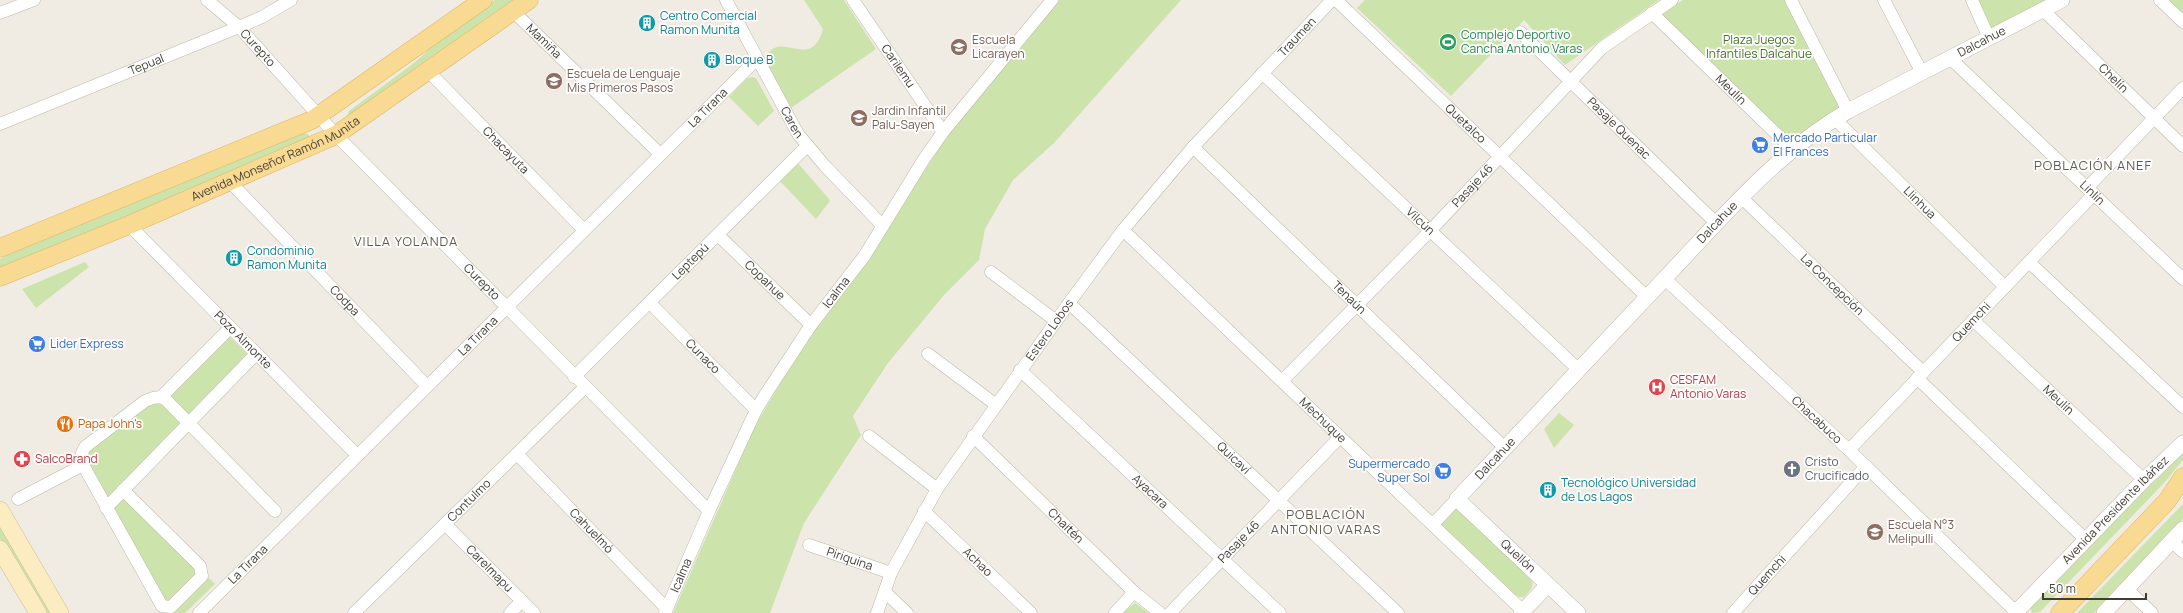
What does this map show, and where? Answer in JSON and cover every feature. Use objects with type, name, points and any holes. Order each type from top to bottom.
[{"type":"main road","name":"Avenida Monseñor Ramón Munita","points":[[0,248],[318,116],[483,0]]},
{"type":"main road","name":"Avenida Monseñor Ramón Munita","points":[[0,277],[129,225],[336,136],[529,0]]},
{"type":"main road","points":[[2060,613],[2167,500],[2183,477]]},
{"type":"main road","points":[[2167,500],[2183,491]]},
{"type":"main road","points":[[0,510],[60,613]]},
{"type":"main road","points":[[0,550],[38,613]]},
{"type":"street","points":[[0,13],[34,0]]},
{"type":"street","name":"Curepto","points":[[207,0],[240,27],[336,136],[421,219],[505,308],[708,511]]},
{"type":"street","name":"Tepual","points":[[0,124],[240,27],[262,17],[291,0]]},
{"type":"street","name":"Caren","points":[[726,0],[794,127],[807,146],[883,226]]},
{"type":"street","name":"Carilemu","points":[[853,0],[943,132]]},
{"type":"street","name":"Icalma","points":[[666,611],[708,511],[756,410],[811,325],[865,255],[924,158],[943,132],[1052,0]]},
{"type":"street","name":"Traumen","points":[[1262,73],[1332,0]]},
{"type":"street","name":"Quetalco","points":[[1336,0],[1647,298]]},
{"type":"street","name":"Pasaje 46","points":[[1282,381],[1430,231],[1570,80],[1608,43],[1672,0]]},
{"type":"street","points":[[1791,0],[1848,111]]},
{"type":"street","points":[[1884,0],[1922,73]]},
{"type":"street","points":[[1972,0],[1989,38]]},
{"type":"street","name":"Dalcahue","points":[[1433,524],[1742,198],[1793,150],[1848,111],[2062,0]]},
{"type":"street","points":[[2160,0],[2183,22]]},
{"type":"street","name":"Chelín","points":[[2043,10],[2183,146]]},
{"type":"street","name":"Mamiña","points":[[513,11],[660,154]]},
{"type":"street","name":"Meulín","points":[[1652,13],[1793,150]]},
{"type":"street","name":"Pasaje Quenac","points":[[1520,32],[1717,224]]},
{"type":"street","name":"Linlín","points":[[1950,58],[2183,279]]},
{"type":"street","name":"La Tirana","points":[[199,613],[757,59]]},
{"type":"street","name":"Chacayuta","points":[[428,71],[584,230]]},
{"type":"street","name":"Estero Lobos","points":[[877,613],[891,573],[924,511],[937,489],[995,404],[1123,230],[1192,147],[1262,73]]},
{"type":"street","name":"Vilcún","points":[[1262,73],[1578,370]]},
{"type":"street","name":"Quemchi","points":[[1849,450],[2029,262],[2154,118],[2183,88]]},
{"type":"street","name":"Llinhua","points":[[1835,119],[2005,287]]},
{"type":"street","name":"Leptepú","points":[[574,377],[807,146]]},
{"type":"street","name":"Tenaún","points":[[1192,147],[1505,448]]},
{"type":"street","name":"Codpa","points":[[230,182],[427,386]]},
{"type":"street","name":"La Concepción","points":[[1742,198],[2086,540]]},
{"type":"street","name":"Pozo Almonte","points":[[129,225],[358,455]]},
{"type":"street","name":"Mechuque","points":[[1123,230],[1433,524],[1522,612]]},
{"type":"street","name":"Copahue","points":[[718,235],[811,325]]},
{"type":"street","points":[[2029,262],[2183,407]]},
{"type":"street","points":[[991,272],[1056,321]]},
{"type":"street","name":"Chacabuco","points":[[1665,279],[1866,466],[2016,613]]},
{"type":"street","name":"Cunaco","points":[[650,303],[756,410]]},
{"type":"street","name":"Quicaví","points":[[1068,303],[1280,500],[1398,613]]},
{"type":"street","name":"Meulín","points":[[1973,320],[2144,480]]},
{"type":"street","points":[[123,490],[200,566],[202,576],[171,607],[162,606],[106,508],[84,465],[82,453],[85,447],[145,401],[161,397],[230,328]]},
{"type":"street","points":[[106,508],[256,354]]},
{"type":"street","points":[[928,354],[995,404]]},
{"type":"street","name":"Ayacara","points":[[1020,370],[1280,613]]},
{"type":"street","name":"Contulmo","points":[[354,613],[585,388]]},
{"type":"street","points":[[161,397],[166,400],[275,511]]},
{"type":"street","points":[[869,436],[937,489]]},
{"type":"street","name":"Chaitén","points":[[973,436],[1134,592],[1160,613]]},
{"type":"street","name":"Pasaje 46","points":[[1170,613],[1340,437]]},
{"type":"street","name":"Avenida Presidente Ibáñez","points":[[2016,613],[2144,480],[2183,443]]},
{"type":"street","name":"Cahuelmó","points":[[517,454],[666,611]]},
{"type":"street","points":[[18,499],[84,465]]},
{"type":"street","name":"Quemchi","points":[[1733,613],[1866,466]]},
{"type":"street","name":"Quellón","points":[[1457,499],[1578,613]]},
{"type":"street","name":"Achao","points":[[924,511],[1030,613]]},
{"type":"street","name":"Carelmapu","points":[[445,524],[534,613]]},
{"type":"street","points":[[2104,613],[2183,529]]},
{"type":"street","points":[[2172,542],[2183,552]]},
{"type":"street","name":"Piriquina","points":[[809,544],[891,573]]},
{"type":"street","points":[[1522,612],[1548,584]]},
{"type":"street","points":[[2127,589],[2152,613]]},
{"type":"street","points":[[885,592],[907,613]]},
{"type":"street","points":[[1115,613],[1134,592]]},
{"type":"street","points":[[510,613],[522,601]]},
{"type":"green space","points":[[495,0],[517,0],[347,117],[349,111],[414,63],[444,36]]},
{"type":"green space","points":[[804,0],[844,0],[876,49],[791,108],[767,65],[766,57],[772,49],[787,47],[803,50],[811,48],[818,42],[823,29]]},
{"type":"green space","points":[[1059,0],[1181,0],[1054,143],[1013,180],[985,229],[979,260],[944,295],[888,363],[853,416],[861,435],[804,523],[770,613],[673,613],[754,428],[789,368],[816,326],[887,227],[947,136]]},
{"type":"green space","name":"Complejo Deportivo Cancha Antonio Varas","points":[[1365,0],[1659,0],[1565,65],[1524,20],[1451,96],[1357,8]]},
{"type":"green space","name":"Plaza Juegos Infantiles Dalcahue","points":[[1683,0],[1787,0],[1843,109],[1793,143],[1661,15]]},
{"type":"green space","points":[[1975,0],[2055,0],[1991,33]]},
{"type":"green space","points":[[2169,0],[2183,0],[2183,14]]},
{"type":"green space","points":[[747,78],[756,78],[774,111],[758,126],[729,97]]},
{"type":"green space","points":[[301,132],[308,134],[310,137],[0,272],[0,259],[14,251]]},
{"type":"green space","points":[[796,161],[830,201],[816,219],[778,179]]},
{"type":"green space","points":[[85,262],[89,267],[36,308],[22,289]]},
{"type":"green space","points":[[227,334],[248,355],[107,503],[84,459],[86,452]]},
{"type":"green space","points":[[1559,413],[1574,425],[1554,448],[1544,429]]},
{"type":"green space","points":[[2183,450],[2183,460],[2165,482],[2040,612],[2032,613],[2030,607]]},
{"type":"green space","points":[[123,494],[215,584],[185,613],[171,613],[110,509]]},
{"type":"green space","points":[[2183,504],[2183,519],[2094,613],[2077,613]]},
{"type":"green space","points":[[1458,505],[1531,576],[1533,582],[1532,587],[1524,597],[1519,597],[1514,594],[1439,525]]},
{"type":"green space","points":[[0,523],[53,613],[44,613],[0,539]]},
{"type":"green space","points":[[1135,603],[1149,613],[1123,613]]},
{"type":"place","name":"Centro Comercial Ramon Munita","points":[[647,23]]},
{"type":"place","name":"Complejo Deportivo Cancha Antonio Varas","points":[[1448,42]]},
{"type":"place","name":"Escuela Licarayen","points":[[959,47]]},
{"type":"place","name":"Bloque B","points":[[712,60]]},
{"type":"place","name":"Escuela de Lenguaje Mis Primeros Pasos","points":[[554,81]]},
{"type":"place","name":"Jardin Infantil Palu-Sayen","points":[[859,118]]},
{"type":"place","name":"Mercado Particular El Frances","points":[[1760,145]]},
{"type":"place","name":"Condominio Ramon Munita","points":[[234,258]]},
{"type":"place","name":"Lider Express","points":[[37,344]]},
{"type":"place","name":"CESFAM Antonio Varas","points":[[1657,387]]},
{"type":"place","name":"Papa John's","points":[[65,424]]},
{"type":"place","name":"SalcoBrand","points":[[22,459]]},
{"type":"place","name":"Cristo Crucificado","points":[[1792,469]]},
{"type":"place","name":"Supermercado Super Sol","points":[[1443,471]]},
{"type":"place","name":"Tecnológico Universidad de Los Lagos","points":[[1548,490]]},
{"type":"place","name":"Escuela N°3 Melipulli","points":[[1875,532]]},
{"type":"district","name":"POBLACIÓN ANEF","points":[[2093,165]]},
{"type":"district","name":"VILLA YOLANDA","points":[[406,241]]},
{"type":"district","name":"POBLACIÓN ANTONIO VARAS","points":[[1326,522]]}]
